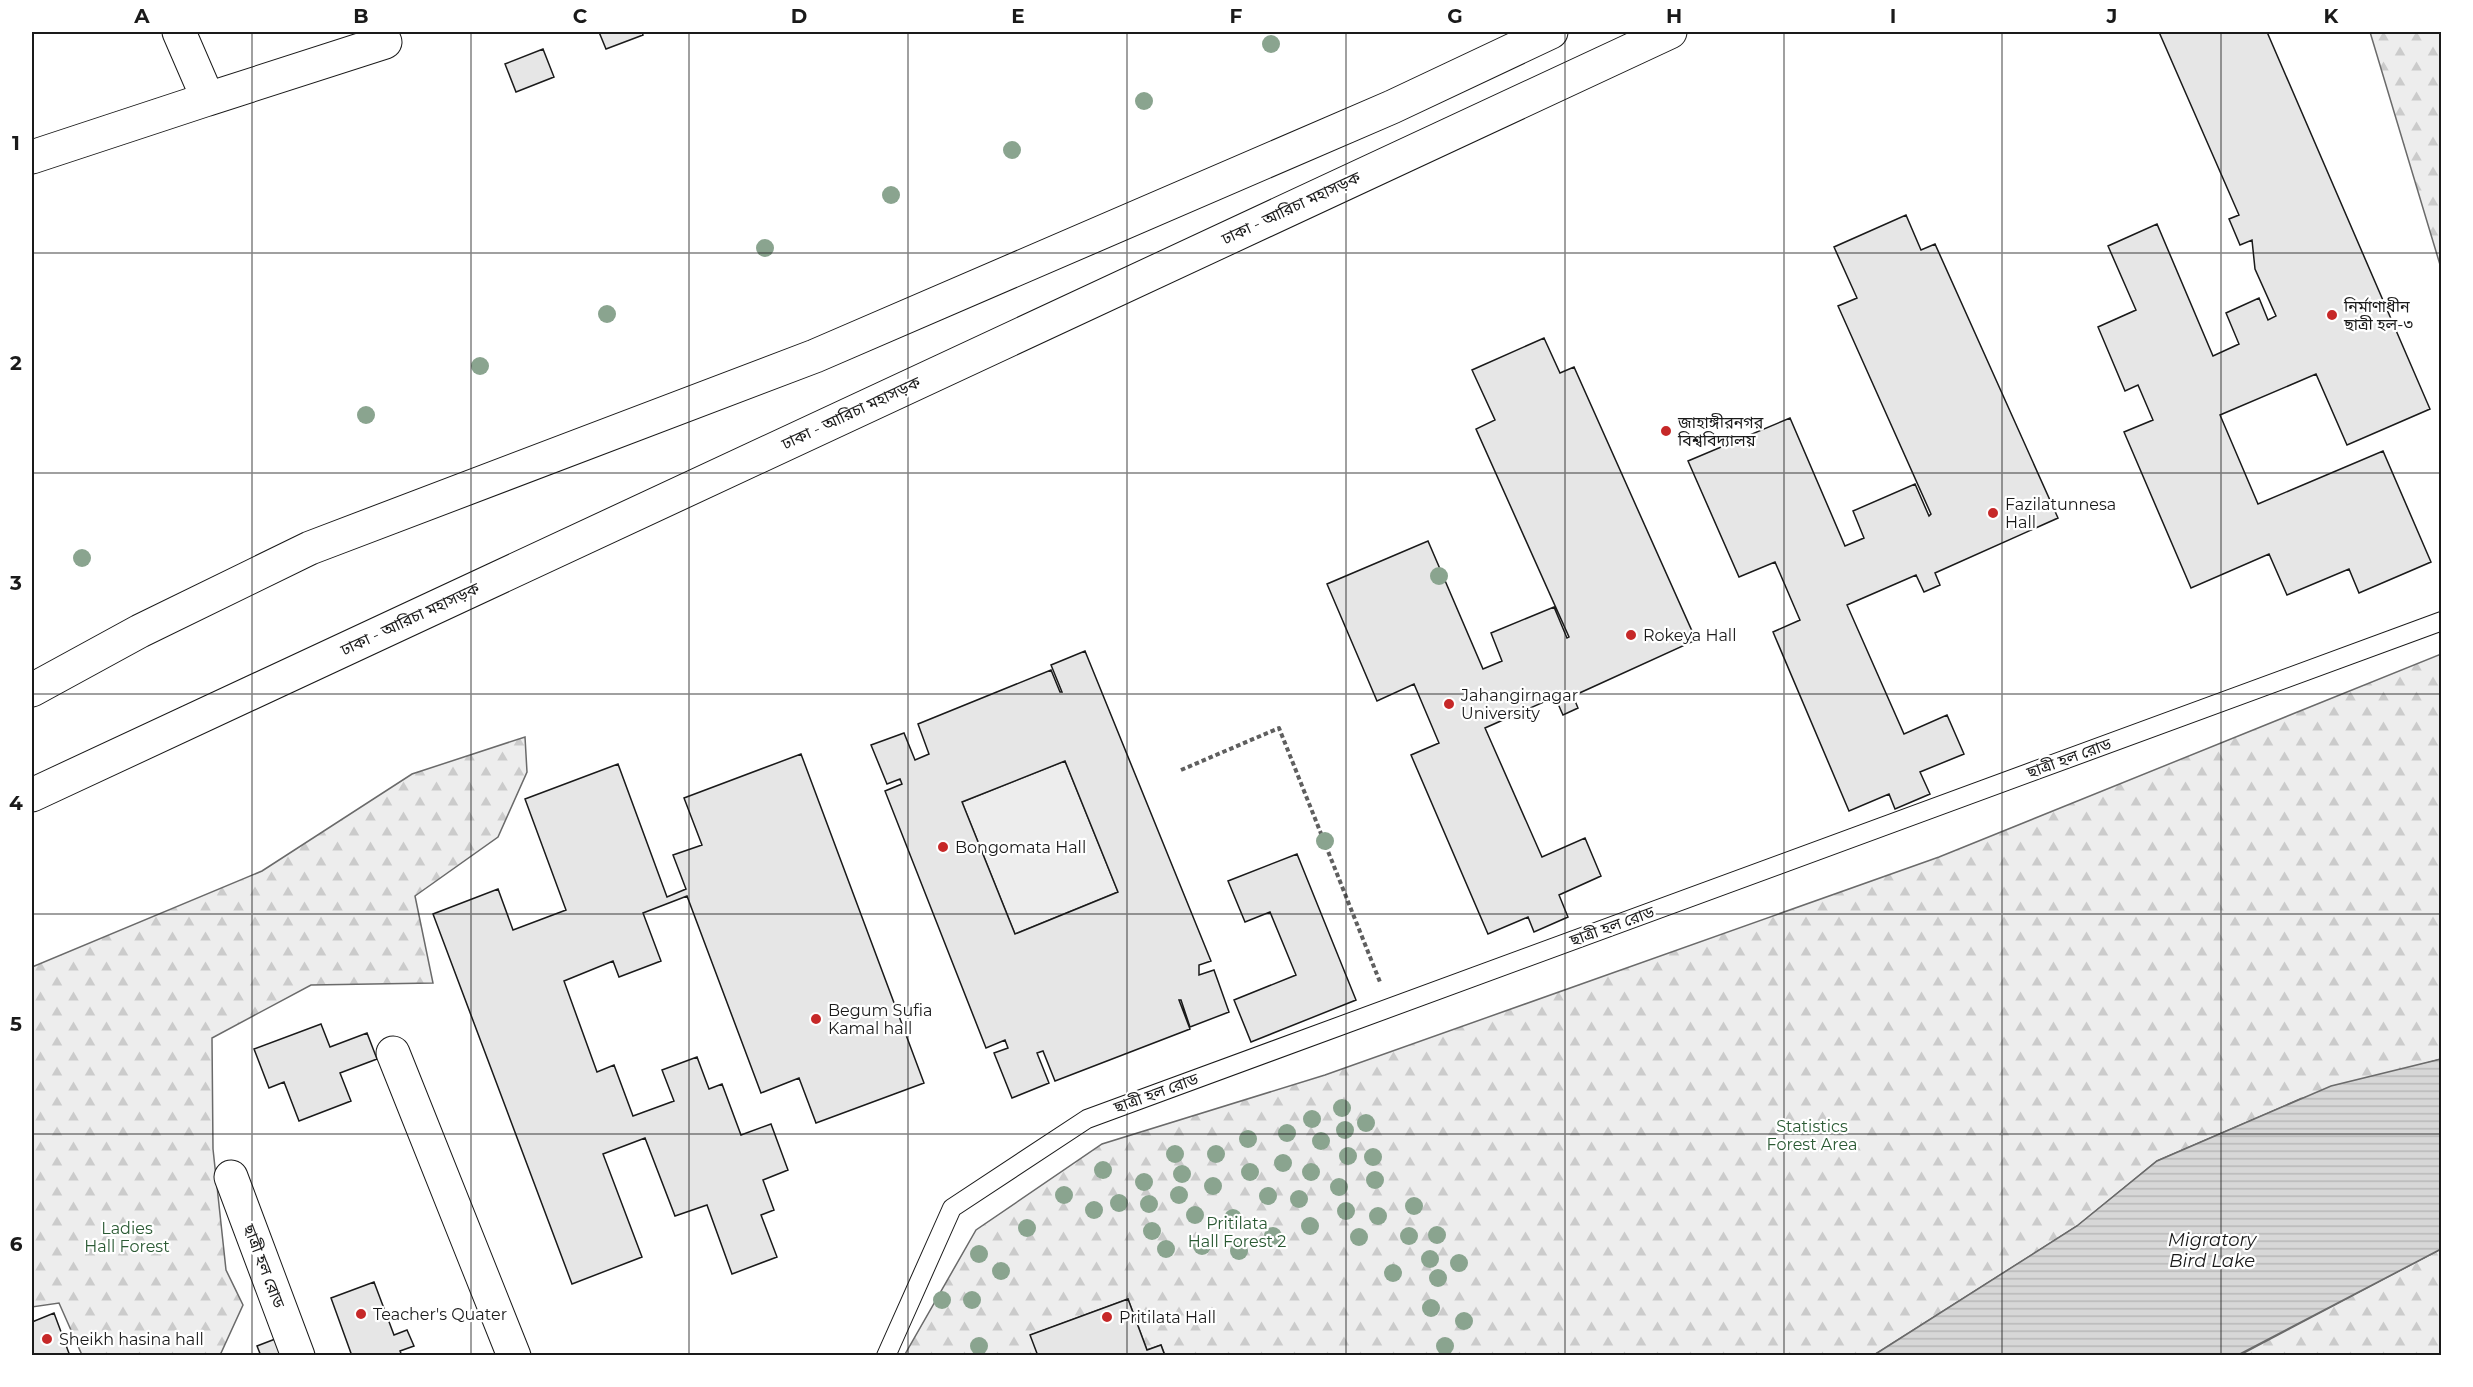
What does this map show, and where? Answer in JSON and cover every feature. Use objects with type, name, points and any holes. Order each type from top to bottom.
[{"type":"main road","points":[[179,32],[208,99]]},
{"type":"main road","points":[[32,690],[140,631],[310,548],[816,356],[1392,107],[1551,32]]},
{"type":"main road","name":"ঢাকা - আরিচা মহাসড়ক","points":[[32,795],[1670,32]]},
{"type":"main road","points":[[32,157],[385,42]]},
{"type":"main road","points":[[393,1053],[514,1356]]},
{"type":"main road","name":"ছাত্রী হল রোড","points":[[231,1177],[298,1356]]},
{"type":"lane","name":"ছাত্রী হল রোড","points":[[886,1356],[952,1208],[1087,1119],[2442,621]]},
{"type":"path","points":[[1181,770],[1279,728],[1390,1007]]},
{"type":"green space","points":[[2370,32],[2441,32],[2441,268]]},
{"type":"green space","name":"Statistics Forest Area","points":[[2441,654],[2441,1059],[2300,1099],[2157,1161],[2077,1226],[1874,1355],[1165,1355],[1161,1345],[1147,1350],[1128,1299],[1031,1335],[1038,1355],[904,1356],[976,1230],[1102,1144],[1325,1075],[1939,857]]},
{"type":"green space","name":"Ladies Hall Forest","points":[[525,737],[527,772],[498,837],[415,896],[433,983],[311,985],[212,1038],[213,1149],[226,1270],[243,1305],[221,1353],[219,1355],[82,1355],[59,1303],[32,1307],[32,967],[262,871],[412,774]]},
{"type":"green space","points":[[2441,1249],[2441,1355],[2238,1356]]},
{"type":"shaded area","points":[[1065,761],[1118,892],[1015,934],[962,802]]},
{"type":"water","name":"Migratory Bird Lake","points":[[2441,1059],[2441,1249],[2238,1355],[1874,1355],[2077,1226],[2157,1161],[2331,1086]]},
{"type":"building","points":[[599,32],[642,32],[643,35],[606,49]]},
{"type":"building","name":"নির্মাণাধীন ছাত্রী হল-৩","points":[[2159,32],[2267,32],[2430,409],[2347,445],[2316,374],[2220,415],[2258,504],[2383,451],[2431,562],[2359,593],[2349,569],[2287,595],[2269,554],[2191,588],[2124,432],[2153,420],[2138,385],[2125,391],[2098,327],[2136,310],[2108,246],[2157,224],[2213,356],[2239,344],[2226,313],[2259,298],[2268,320],[2276,316],[2255,269],[2252,240],[2240,245],[2229,219],[2239,215]]},
{"type":"building","points":[[543,49],[554,77],[516,92],[505,64]]},
{"type":"building","name":"Fazilatunnesa Hall","points":[[1906,215],[1921,250],[1935,244],[2058,518],[1935,573],[1940,585],[1924,592],[1916,575],[1847,605],[1904,734],[1947,715],[1964,754],[1920,772],[1930,794],[1895,809],[1889,794],[1849,811],[1773,632],[1800,620],[1775,562],[1739,577],[1688,461],[1790,418],[1845,546],[1864,538],[1853,511],[1915,484],[1929,516],[1931,514],[1838,306],[1857,298],[1834,247]]},
{"type":"building","name":"Rokeya Hall","points":[[1544,338],[1560,373],[1574,367],[1696,640],[1573,696],[1578,708],[1563,715],[1555,697],[1485,728],[1542,857],[1585,838],[1601,876],[1559,895],[1568,917],[1534,932],[1528,917],[1488,934],[1411,755],[1439,743],[1414,684],[1377,701],[1327,584],[1428,541],[1483,669],[1502,661],[1491,633],[1554,607],[1567,638],[1569,637],[1476,429],[1495,420],[1472,370]]},
{"type":"building","name":"Bongomata Hall","points":[[1085,651],[1211,961],[1199,965],[1199,975],[1214,970],[1229,1012],[1190,1027],[1181,1000],[1179,1000],[1190,1029],[1055,1081],[1043,1051],[1037,1053],[1049,1083],[1012,1098],[994,1053],[1008,1048],[1005,1040],[986,1048],[885,791],[902,784],[900,779],[887,784],[871,745],[904,733],[915,760],[929,754],[918,724],[1051,670],[1062,692],[1051,665]],"holes":[[[1065,761],[1118,892],[1015,934],[962,802]]]},
{"type":"building","name":"Begum Sufia Kamal hall","points":[[801,754],[924,1083],[816,1123],[799,1078],[761,1093],[687,896],[643,913],[661,961],[619,977],[613,961],[564,981],[597,1072],[614,1065],[633,1116],[674,1101],[662,1070],[697,1057],[709,1089],[722,1084],[741,1135],[771,1124],[788,1170],[763,1180],[774,1210],[761,1215],[777,1257],[732,1274],[707,1205],[675,1216],[645,1138],[603,1154],[642,1257],[572,1284],[433,914],[498,889],[513,930],[566,910],[525,799],[618,764],[667,897],[686,889],[673,855],[702,845],[684,798]]},
{"type":"building","points":[[1297,854],[1356,1000],[1251,1042],[1234,1000],[1296,975],[1270,912],[1245,922],[1228,881]]},
{"type":"building","points":[[321,1024],[330,1047],[367,1033],[377,1059],[340,1073],[351,1101],[299,1121],[284,1082],[269,1088],[254,1049]]},
{"type":"building","name":"Teacher's Quater","points":[[374,1282],[394,1335],[407,1330],[414,1346],[400,1351],[402,1356],[352,1356],[331,1298]]},
{"type":"building","name":"Pritilata Hall","points":[[1128,1299],[1147,1350],[1161,1345],[1165,1356],[1038,1356],[1030,1335]]},
{"type":"building","name":"Sheikh hasina hall","points":[[54,1313],[70,1356],[32,1356],[32,1322]]},
{"type":"building","points":[[283,1336],[291,1356],[261,1356],[257,1346]]},
{"type":"place","name":"নির্মাণাধীন ছাত্রী হল-৩","points":[[2332,315]]},
{"type":"place","name":"জাহাঙ্গীরনগর বিশ্ববিদ্যালয়","points":[[1666,431]]},
{"type":"place","name":"Fazilatunnesa Hall","points":[[1993,513]]},
{"type":"place","name":"Rokeya Hall","points":[[1631,635]]},
{"type":"place","name":"Jahangirnagar University","points":[[1449,704]]},
{"type":"place","name":"Bongomata Hall","points":[[943,847]]},
{"type":"place","name":"Begum Sufia Kamal hall","points":[[816,1019]]},
{"type":"place","name":"Teacher's Quater","points":[[361,1314]]},
{"type":"place","name":"Pritilata Hall","points":[[1107,1317]]},
{"type":"place","name":"Sheikh hasina hall","points":[[47,1339]]},
{"type":"park label","name":"Pritilata Hall Forest 2","points":[[1237,1232]]}]
